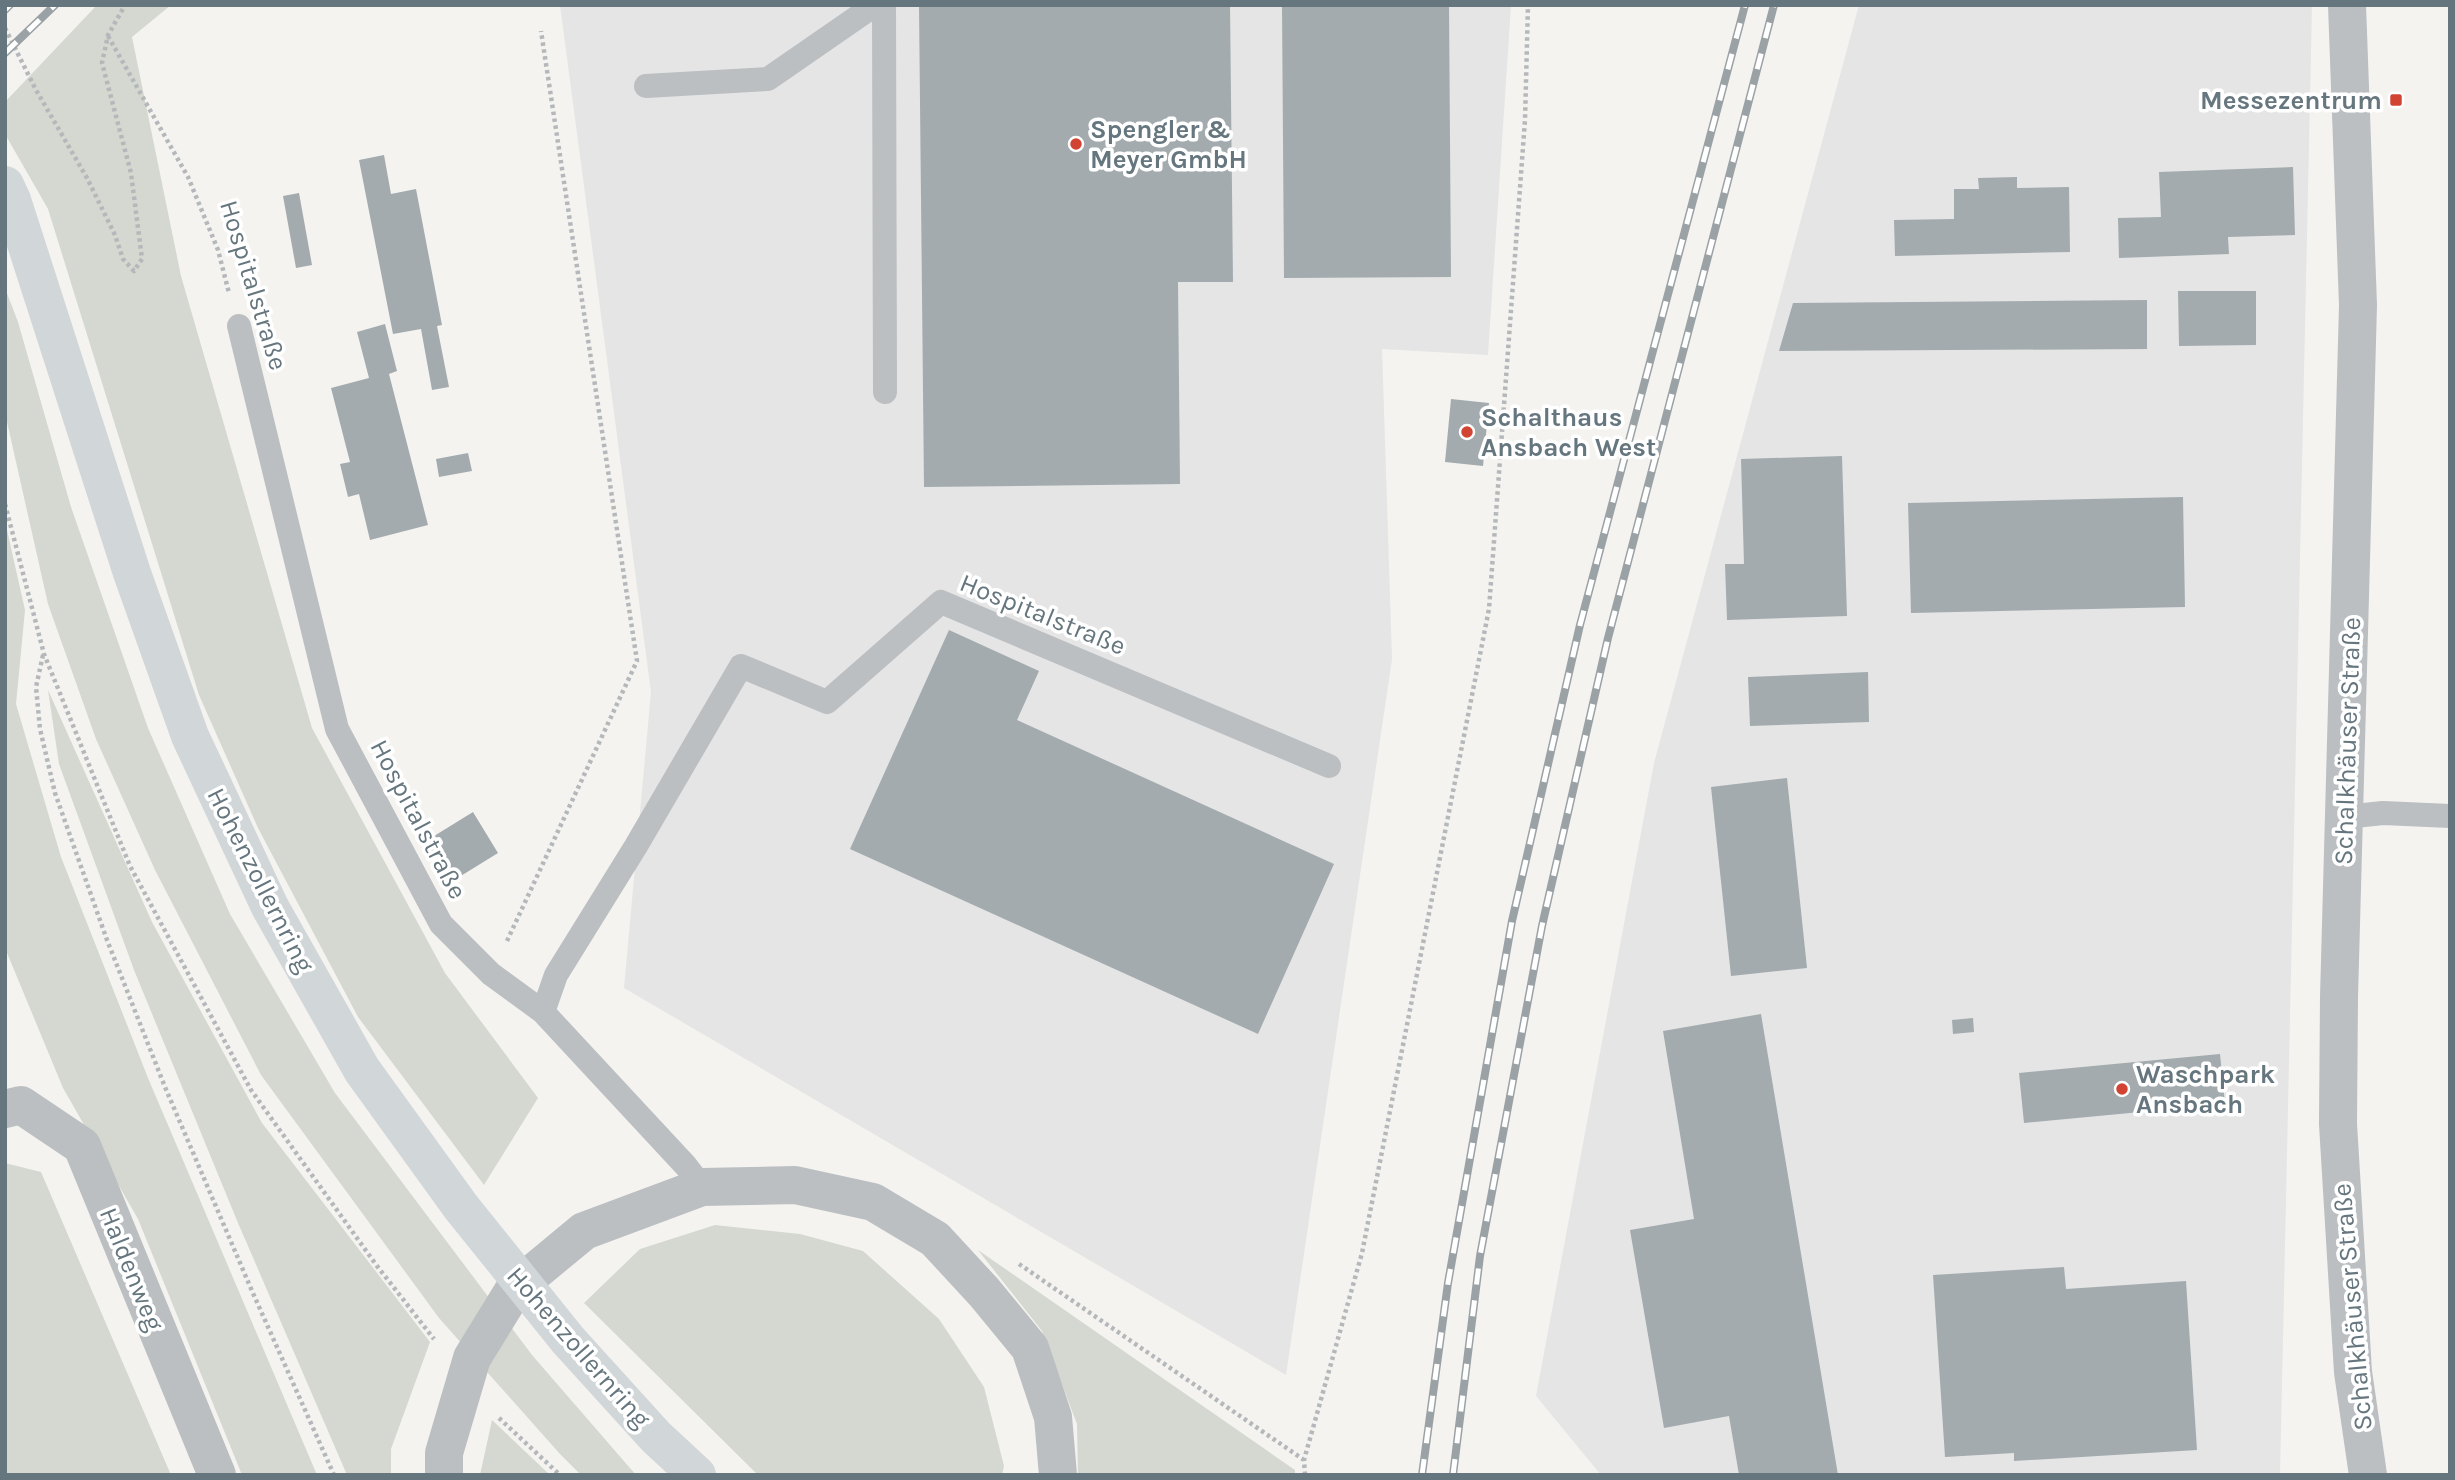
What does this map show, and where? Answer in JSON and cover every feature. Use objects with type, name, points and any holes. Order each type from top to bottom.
[{"type":"main road","name":"Hohenzollernring","points":[[5,185],[132,573],[190,736],[270,906],[362,1070],[461,1207],[568,1340],[656,1437],[697,1475]]},
{"type":"street","name":"Schalkhäuser Straße","points":[[2347,5],[2358,305],[2339,997],[2338,1124],[2353,1372],[2368,1475]]},
{"type":"street","name":"Haldenweg","points":[[5,1108],[21,1105],[82,1146],[217,1475]]},
{"type":"street","points":[[444,1464],[472,1358],[515,1288],[584,1231],[702,1187],[795,1185],[873,1202],[935,1239],[984,1292],[1030,1348],[1053,1417],[1058,1475]]},
{"type":"lane","points":[[646,86],[768,79],[875,5]]},
{"type":"lane","points":[[884,5],[885,391]]},
{"type":"lane","name":"Hospitalstraße","points":[[239,326],[337,729],[441,924],[491,974],[543,1012],[686,1166],[702,1187]]},
{"type":"lane","name":"Hospitalstraße","points":[[543,1012],[556,975],[636,846],[741,666],[827,702],[941,602],[1329,766]]},
{"type":"lane","points":[[2345,817],[2384,813],[2450,816]]},
{"type":"path","points":[[5,28],[36,90],[87,178],[115,235],[123,259],[134,271],[142,259],[131,173],[102,63],[107,36],[125,5]]},
{"type":"path","points":[[1305,1475],[1304,1460],[1362,1253],[1489,609],[1524,134],[1528,5]]},
{"type":"path","points":[[491,974],[637,661],[541,31]]},
{"type":"path","name":"Hospitalstraße","points":[[107,36],[188,177],[218,250],[239,326]]},
{"type":"path","points":[[5,503],[44,654],[130,866],[251,1090],[376,1266],[435,1341]]},
{"type":"path","points":[[44,654],[36,687],[40,729],[55,793],[107,940],[165,1087],[334,1475]]},
{"type":"path","points":[[1016,1262],[1304,1460]]},
{"type":"path","points":[[495,1414],[560,1475]]},
{"type":"shaded area","points":[[97,5],[171,5],[132,37],[181,276],[312,728],[445,973],[538,1098],[484,1185],[358,1017],[258,828],[199,695],[48,209],[5,134],[5,102]]},
{"type":"shaded area","points":[[560,5],[1511,5],[1488,355],[1382,349],[1392,659],[1286,1375],[624,988],[651,692]]},
{"type":"shaded area","points":[[1859,5],[2312,5],[2280,1475],[1601,1475],[1536,1396],[1654,763]]},
{"type":"shaded area","points":[[5,288],[18,322],[71,507],[148,728],[230,914],[335,1093],[532,1355],[636,1475],[581,1475],[560,1454],[439,1318],[261,1075],[155,870],[96,739],[48,604],[5,413]]},
{"type":"shaded area","points":[[5,521],[25,610],[16,704],[61,857],[148,1078],[317,1475],[242,1475],[138,1219],[63,1088],[5,948]]},
{"type":"shaded area","points":[[48,690],[152,922],[262,1123],[430,1342],[391,1449],[391,1475],[347,1475],[238,1223],[134,970],[59,764]]},
{"type":"shaded area","points":[[5,1163],[41,1172],[171,1475],[5,1475]]},
{"type":"shaded area","points":[[715,1225],[800,1234],[863,1251],[939,1319],[984,1387],[1004,1466],[1002,1475],[758,1475],[584,1303],[640,1249]]},
{"type":"shaded area","points":[[978,1250],[1295,1470],[1295,1475],[1078,1475],[1077,1424],[1042,1331]]},
{"type":"shaded area","points":[[492,1420],[550,1475],[480,1475]]},
{"type":"building","name":"Spengler & Meyer GmbH","points":[[919,5],[1230,5],[1233,282],[1178,282],[1180,484],[924,487]]},
{"type":"building","name":"Spengler & Meyer GmbH","points":[[1282,5],[1449,5],[1451,277],[1284,278]]},
{"type":"building","points":[[384,155],[391,194],[416,189],[442,325],[437,326],[449,387],[432,390],[421,329],[393,334],[359,160]]},
{"type":"building","points":[[2293,167],[2295,235],[2228,237],[2229,254],[2119,258],[2118,218],[2161,217],[2159,172]]},
{"type":"building","points":[[2017,177],[2017,188],[2069,187],[2070,252],[1895,256],[1894,220],[1954,219],[1954,189],[1979,189],[1978,178]]},
{"type":"building","points":[[299,193],[312,265],[296,268],[283,196]]},
{"type":"building","points":[[2178,291],[2256,291],[2256,345],[2179,346]]},
{"type":"building","points":[[2147,300],[2147,349],[1779,351],[1793,303]]},
{"type":"building","points":[[385,324],[397,371],[389,374],[428,525],[370,540],[359,494],[348,497],[340,464],[350,462],[331,388],[369,378],[357,332]]},
{"type":"building","name":"Schalthaus Ansbach West","points":[[1451,399],[1489,403],[1483,466],[1445,462]]},
{"type":"building","points":[[468,453],[472,471],[439,477],[436,459]]},
{"type":"building","points":[[1842,456],[1847,616],[1727,620],[1725,564],[1744,564],[1741,459]]},
{"type":"building","points":[[2183,497],[2185,607],[1911,613],[1908,503]]},
{"type":"building","points":[[949,630],[1039,671],[1017,720],[1334,864],[1258,1034],[850,849]]},
{"type":"building","points":[[1868,672],[1869,722],[1750,726],[1748,677]]},
{"type":"building","points":[[1787,778],[1807,968],[1731,976],[1711,787]]},
{"type":"building","points":[[473,812],[498,853],[451,882],[426,841]]},
{"type":"building","points":[[1761,1014],[1838,1475],[1739,1475],[1729,1416],[1664,1428],[1630,1230],[1694,1219],[1663,1031]]},
{"type":"building","points":[[1973,1018],[1974,1032],[1953,1034],[1952,1020]]},
{"type":"building","name":"Waschpark Ansbach","points":[[2220,1054],[2225,1104],[2024,1123],[2019,1073]]},
{"type":"building","points":[[2064,1267],[2066,1289],[2186,1281],[2197,1450],[2014,1461],[2014,1453],[1945,1457],[1933,1275]]},
{"type":"railway","points":[[5,10],[10,5]]},
{"type":"railway","points":[[5,53],[55,5]]},
{"type":"railway","points":[[1422,1475],[1448,1283],[1512,921],[1580,625],[1745,5]]},
{"type":"railway","points":[[1453,1475],[1480,1256],[1542,926],[1608,638],[1774,5]]},
{"type":"place","name":"Messezentrum","points":[[2396,100]]},
{"type":"place","name":"Spengler & Meyer GmbH","points":[[1076,144]]},
{"type":"place","name":"Schalthaus Ansbach West","points":[[1467,432]]},
{"type":"place","name":"Waschpark Ansbach","points":[[2122,1089]]}]
